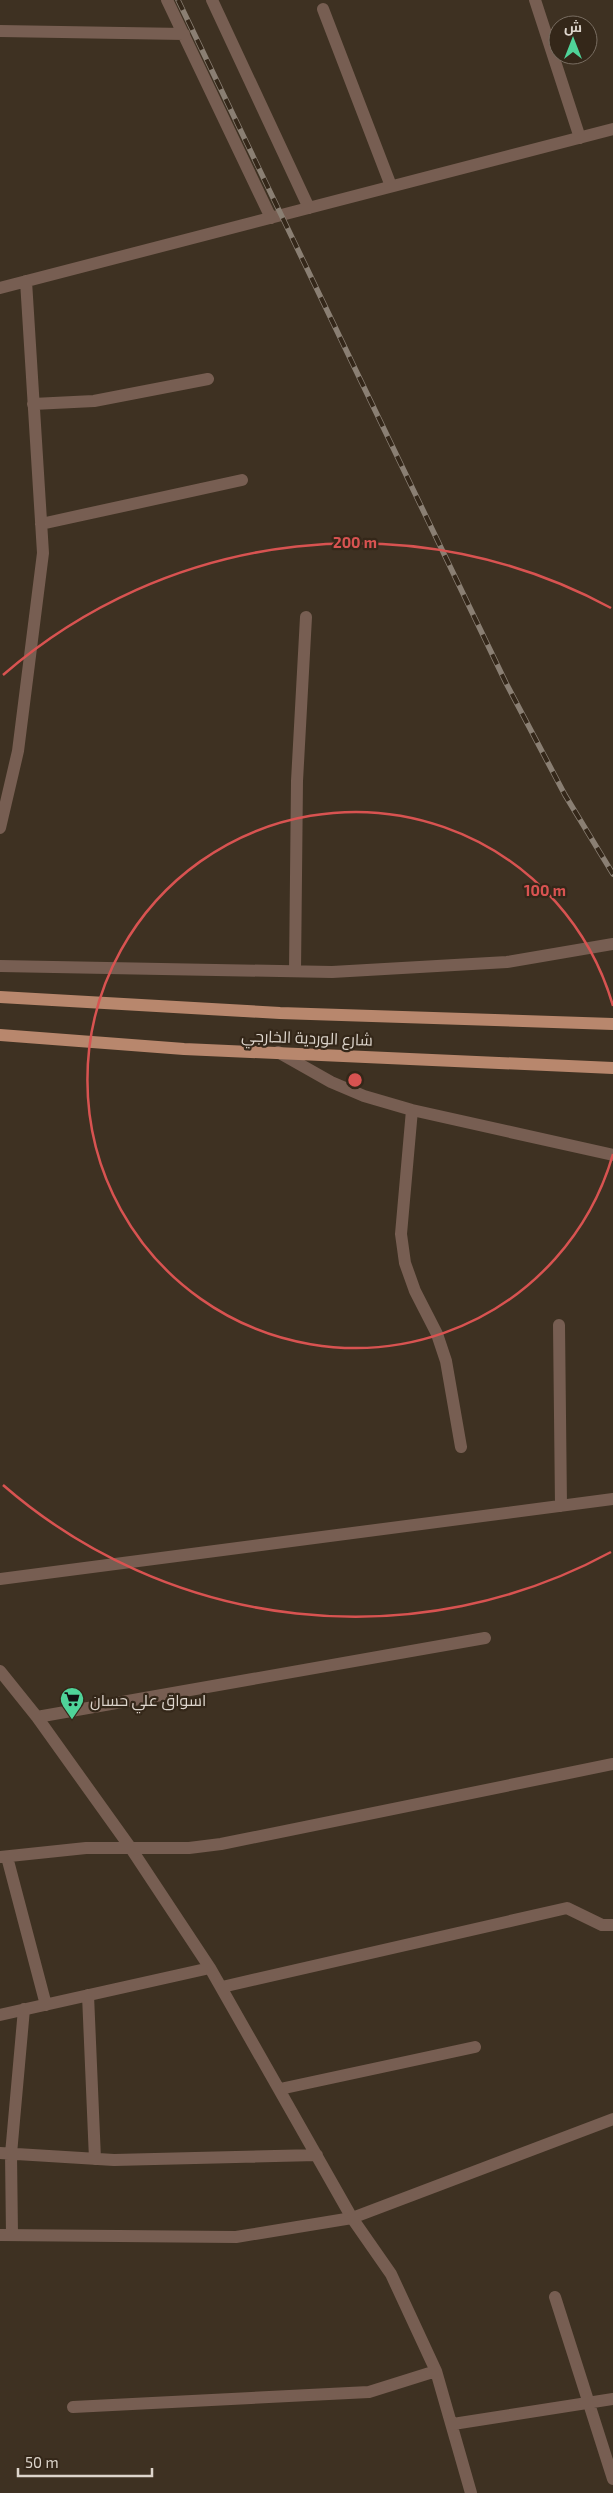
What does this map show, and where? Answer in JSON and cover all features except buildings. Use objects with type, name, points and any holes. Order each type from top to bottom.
[{"type":"main road","name":"شارع الوردية الخارجي","points":[[0,997],[280,1013],[613,1024]]},
{"type":"main road","name":"شارع الوردية الخارجي","points":[[0,1035],[121,1045],[613,1068]]},
{"type":"street","points":[[167,0],[271,218]]},
{"type":"street","points":[[212,0],[309,208]]},
{"type":"street","points":[[535,0],[580,138]]},
{"type":"street","points":[[323,9],[391,186]]},
{"type":"street","points":[[0,31],[184,34]]},
{"type":"street","points":[[0,288],[613,129]]},
{"type":"street","points":[[0,828],[18,751],[43,554],[26,281]]},
{"type":"street","points":[[33,404],[94,401],[208,379]]},
{"type":"street","points":[[41,524],[242,480]]},
{"type":"street","points":[[295,971],[298,780],[306,617]]},
{"type":"street","points":[[0,966],[332,972],[507,962],[613,944]]},
{"type":"street","points":[[278,1052],[331,1082],[364,1096],[412,1110],[613,1154]]},
{"type":"street","points":[[412,1110],[401,1234],[405,1262],[415,1291],[437,1334],[446,1361],[461,1447]]},
{"type":"street","points":[[558,1325],[560,1506]]},
{"type":"street","points":[[0,1580],[613,1499]]},
{"type":"street","points":[[38,1718],[485,1638]]},
{"type":"street","points":[[0,1671],[38,1718],[130,1847],[210,1968],[352,2218],[390,2274],[436,2371],[453,2424],[471,2493]]},
{"type":"street","points":[[46,2005],[3,1857],[86,1848],[188,1848],[221,1844],[613,1764]]},
{"type":"street","points":[[222,1987],[567,1908],[602,1925],[613,1925]]},
{"type":"street","points":[[0,2015],[210,1968]]},
{"type":"street","points":[[88,1995],[95,2159]]},
{"type":"street","points":[[24,2009],[6,2154],[6,2235],[236,2237],[352,2218],[613,2119]]},
{"type":"street","points":[[280,2089],[475,2046]]},
{"type":"street","points":[[6,2154],[95,2159],[317,2155]]},
{"type":"street","points":[[556,2297],[613,2479]]},
{"type":"street","points":[[72,2407],[369,2392],[436,2371]]},
{"type":"street","points":[[453,2424],[590,2401],[613,2399]]},
{"type":"railway","points":[[178,0],[506,683],[565,795],[613,874]]},
{"type":"place","name":"اسواق علي حسان","points":[[72,1720]]}]
